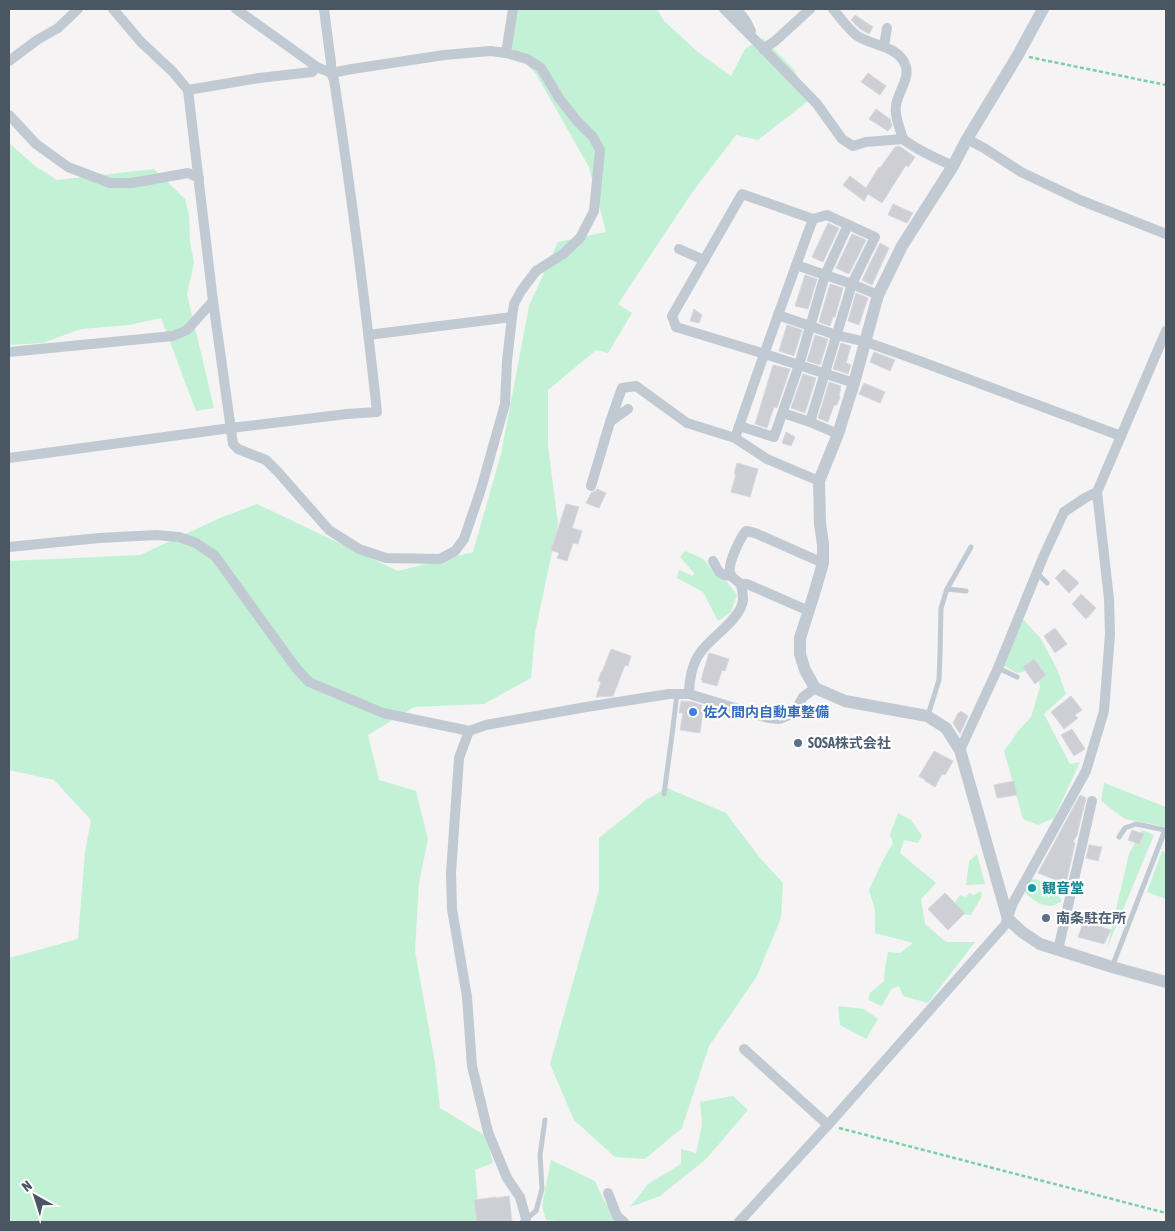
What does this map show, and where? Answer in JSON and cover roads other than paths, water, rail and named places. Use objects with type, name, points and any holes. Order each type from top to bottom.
[{"type":"street","points":[[9,61],[37,40],[58,28],[78,9]]},
{"type":"street","points":[[113,9],[141,42],[173,72],[188,90],[213,301],[234,444],[238,449],[266,460],[329,530],[359,549],[386,558],[440,559],[455,551],[464,540],[506,404],[507,361],[514,304],[536,271],[563,254],[580,238],[594,211],[600,150],[592,137],[559,98],[541,68],[527,59],[506,53],[490,52],[444,55],[331,73],[316,67],[236,9]]},
{"type":"street","points":[[9,458],[231,428],[377,412],[346,158],[334,80],[331,73],[332,64],[324,9]]},
{"type":"street","points":[[501,9],[512,11],[506,53]]},
{"type":"street","points":[[724,9],[817,104],[842,139],[847,143],[853,146],[866,142],[903,139]]},
{"type":"street","points":[[737,9],[746,21],[754,39]]},
{"type":"street","points":[[763,50],[810,9]]},
{"type":"street","points":[[833,9],[857,36],[884,46],[898,55],[905,64],[907,74],[896,106],[896,119],[903,139],[925,154],[954,166]]},
{"type":"street","points":[[1043,9],[967,140],[954,166],[902,246],[878,295],[838,434],[819,481],[823,563],[800,638],[800,654],[805,670],[816,688],[845,701],[927,716],[946,728],[960,750],[1008,919],[1022,932],[1040,944],[1166,982]]},
{"type":"street","points":[[884,46],[887,28]]},
{"type":"street","points":[[188,90],[259,78],[312,72],[316,67]]},
{"type":"street","points":[[9,115],[36,144],[68,167],[110,183],[132,183],[188,173],[199,178]]},
{"type":"street","points":[[967,140],[1021,172],[1080,200],[1166,234]]},
{"type":"street","points":[[810,422],[825,373],[836,335],[852,284],[875,236],[827,215],[813,220],[742,194],[672,316],[676,327],[765,354],[825,373],[854,383]]},
{"type":"street","points":[[735,438],[813,220]]},
{"type":"street","points":[[739,426],[774,437],[799,365],[825,275],[848,224]]},
{"type":"street","points":[[679,249],[704,260]]},
{"type":"street","points":[[796,265],[878,295]]},
{"type":"street","points":[[9,352],[172,336],[187,330],[213,301]]},
{"type":"street","points":[[778,315],[906,356],[1121,436]]},
{"type":"street","points":[[368,336],[512,316]]},
{"type":"street","points":[[739,1222],[828,1125],[1005,924],[1013,903],[1086,771],[1104,711],[1110,634],[1109,599],[1096,492],[1166,331]]},
{"type":"street","points":[[591,486],[622,388],[636,386],[687,423],[735,438],[767,459],[819,481]]},
{"type":"street","points":[[610,422],[628,409]]},
{"type":"street","points":[[782,413],[838,434]]},
{"type":"street","points":[[960,750],[998,668],[1064,512],[1096,492]]},
{"type":"street","points":[[731,576],[729,570],[730,563],[746,531],[755,533],[823,563]]},
{"type":"street","points":[[9,547],[99,538],[156,535],[179,537],[196,542],[215,556],[296,668],[309,682],[383,713],[469,731],[486,725],[586,707],[677,694],[689,694],[768,718],[780,719],[795,710],[804,697],[816,688]]},
{"type":"street","points":[[713,561],[722,575],[731,576],[741,584],[747,584],[809,611]]},
{"type":"street","points":[[689,694],[689,686],[698,655],[740,611],[743,600],[741,584]]},
{"type":"street","points":[[469,731],[459,758],[451,873],[452,908],[467,997],[472,1066],[488,1132],[507,1178],[520,1198],[526,1220]]},
{"type":"street","points":[[1058,950],[1092,801]]},
{"type":"street","points":[[744,1049],[828,1125]]},
{"type":"street","points":[[608,1193],[617,1216],[624,1222]]},
{"type":"lane","points":[[927,716],[939,680],[941,608],[947,589],[971,547]]},
{"type":"lane","points":[[1037,572],[1047,583]]},
{"type":"lane","points":[[947,589],[966,592]]},
{"type":"lane","points":[[998,668],[1018,677]]},
{"type":"lane","points":[[664,794],[677,694]]},
{"type":"lane","points":[[1112,967],[1165,830],[1136,824],[1125,828],[1119,837]]},
{"type":"lane","points":[[526,1220],[536,1211],[542,1189],[540,1155],[545,1120]]},
{"type":"place","name":"佐久間内自動車整備","points":[[693,712]]},
{"type":"place","name":"SOSA株式会社","points":[[798,743]]},
{"type":"place","name":"観音堂","points":[[1032,888]]},
{"type":"place","name":"南条駐在所","points":[[1046,918]]}]
